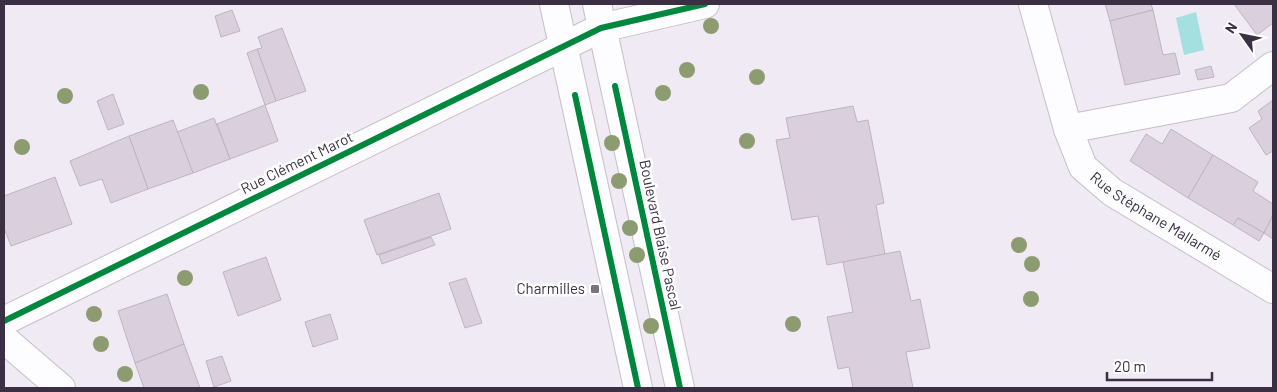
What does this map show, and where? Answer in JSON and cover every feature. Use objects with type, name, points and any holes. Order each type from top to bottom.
[{"type":"street","points":[[554,4],[638,388]]},
{"type":"street","name":"Rue Clément Marot","points":[[4,321],[564,45],[599,16],[705,4]]},
{"type":"street","name":"Rue Stéphane Mallarmé","points":[[1034,4],[1068,129],[1084,167],[1112,192],[1273,289]]},
{"type":"street","name":"Boulevard Blaise Pascal","points":[[599,16],[680,388]]},
{"type":"street","points":[[1068,129],[1231,98],[1273,66]]},
{"type":"street","points":[[4,339],[62,388]]},
{"type":"shaded area","points":[[1196,12],[1204,50],[1184,55],[1176,18]]},
{"type":"building","points":[[1105,4],[1151,4],[1153,10],[1110,21]]},
{"type":"building","points":[[1234,4],[1273,4],[1273,23],[1257,35]]},
{"type":"building","points":[[232,10],[240,31],[221,37],[215,16]]},
{"type":"building","points":[[1153,10],[1163,55],[1175,53],[1180,74],[1125,85],[1110,21]]},
{"type":"building","points":[[282,28],[306,91],[276,101],[257,49],[262,48],[258,37]]},
{"type":"building","points":[[257,49],[276,101],[265,105],[247,53]]},
{"type":"building","points":[[1211,66],[1214,77],[1198,80],[1195,70]]},
{"type":"building","points":[[113,94],[124,124],[108,130],[97,101]]},
{"type":"building","points":[[1273,100],[1273,151],[1266,155],[1249,128],[1262,119],[1258,111]]},
{"type":"building","points":[[265,105],[278,141],[230,159],[217,124]]},
{"type":"building","points":[[853,106],[857,122],[868,120],[884,203],[876,205],[885,254],[827,265],[818,216],[792,220],[776,140],[790,138],[786,118]]},
{"type":"building","points":[[214,118],[230,159],[193,173],[177,132]]},
{"type":"building","points":[[173,120],[193,173],[148,189],[129,136]]},
{"type":"building","points":[[1171,129],[1213,155],[1188,198],[1130,161],[1146,134],[1162,144]]},
{"type":"building","points":[[129,136],[148,189],[111,203],[102,179],[80,186],[70,161]]},
{"type":"building","points":[[1213,155],[1258,182],[1253,191],[1273,204],[1273,215],[1264,233],[1238,218],[1233,225],[1188,198]]},
{"type":"building","points":[[55,177],[72,224],[11,246],[4,228],[4,196]]},
{"type":"building","points":[[439,193],[451,229],[377,255],[364,220]]},
{"type":"building","points":[[1273,215],[1273,239],[1264,233]]},
{"type":"building","points":[[1238,218],[1264,233],[1259,241],[1233,225]]},
{"type":"building","points":[[431,237],[435,245],[382,264],[379,255]]},
{"type":"building","points":[[900,251],[911,301],[920,299],[930,348],[906,352],[913,388],[853,388],[849,367],[838,369],[827,317],[853,312],[843,262]]},
{"type":"building","points":[[266,257],[281,300],[238,316],[223,272]]},
{"type":"building","points":[[466,278],[482,323],[465,328],[449,283]]},
{"type":"building","points":[[167,294],[184,344],[135,363],[118,311]]},
{"type":"building","points":[[330,314],[338,339],[313,347],[305,322]]},
{"type":"building","points":[[184,344],[200,388],[144,388],[135,363]]},
{"type":"building","points":[[222,356],[231,381],[214,387],[206,361]]},
{"type":"cycle path","points":[[4,321],[601,28],[705,4]]},
{"type":"cycle path","points":[[615,86],[680,388]]},
{"type":"cycle path","points":[[575,95],[638,388]]},
{"type":"place","name":"Charmilles","points":[[595,289]]}]
